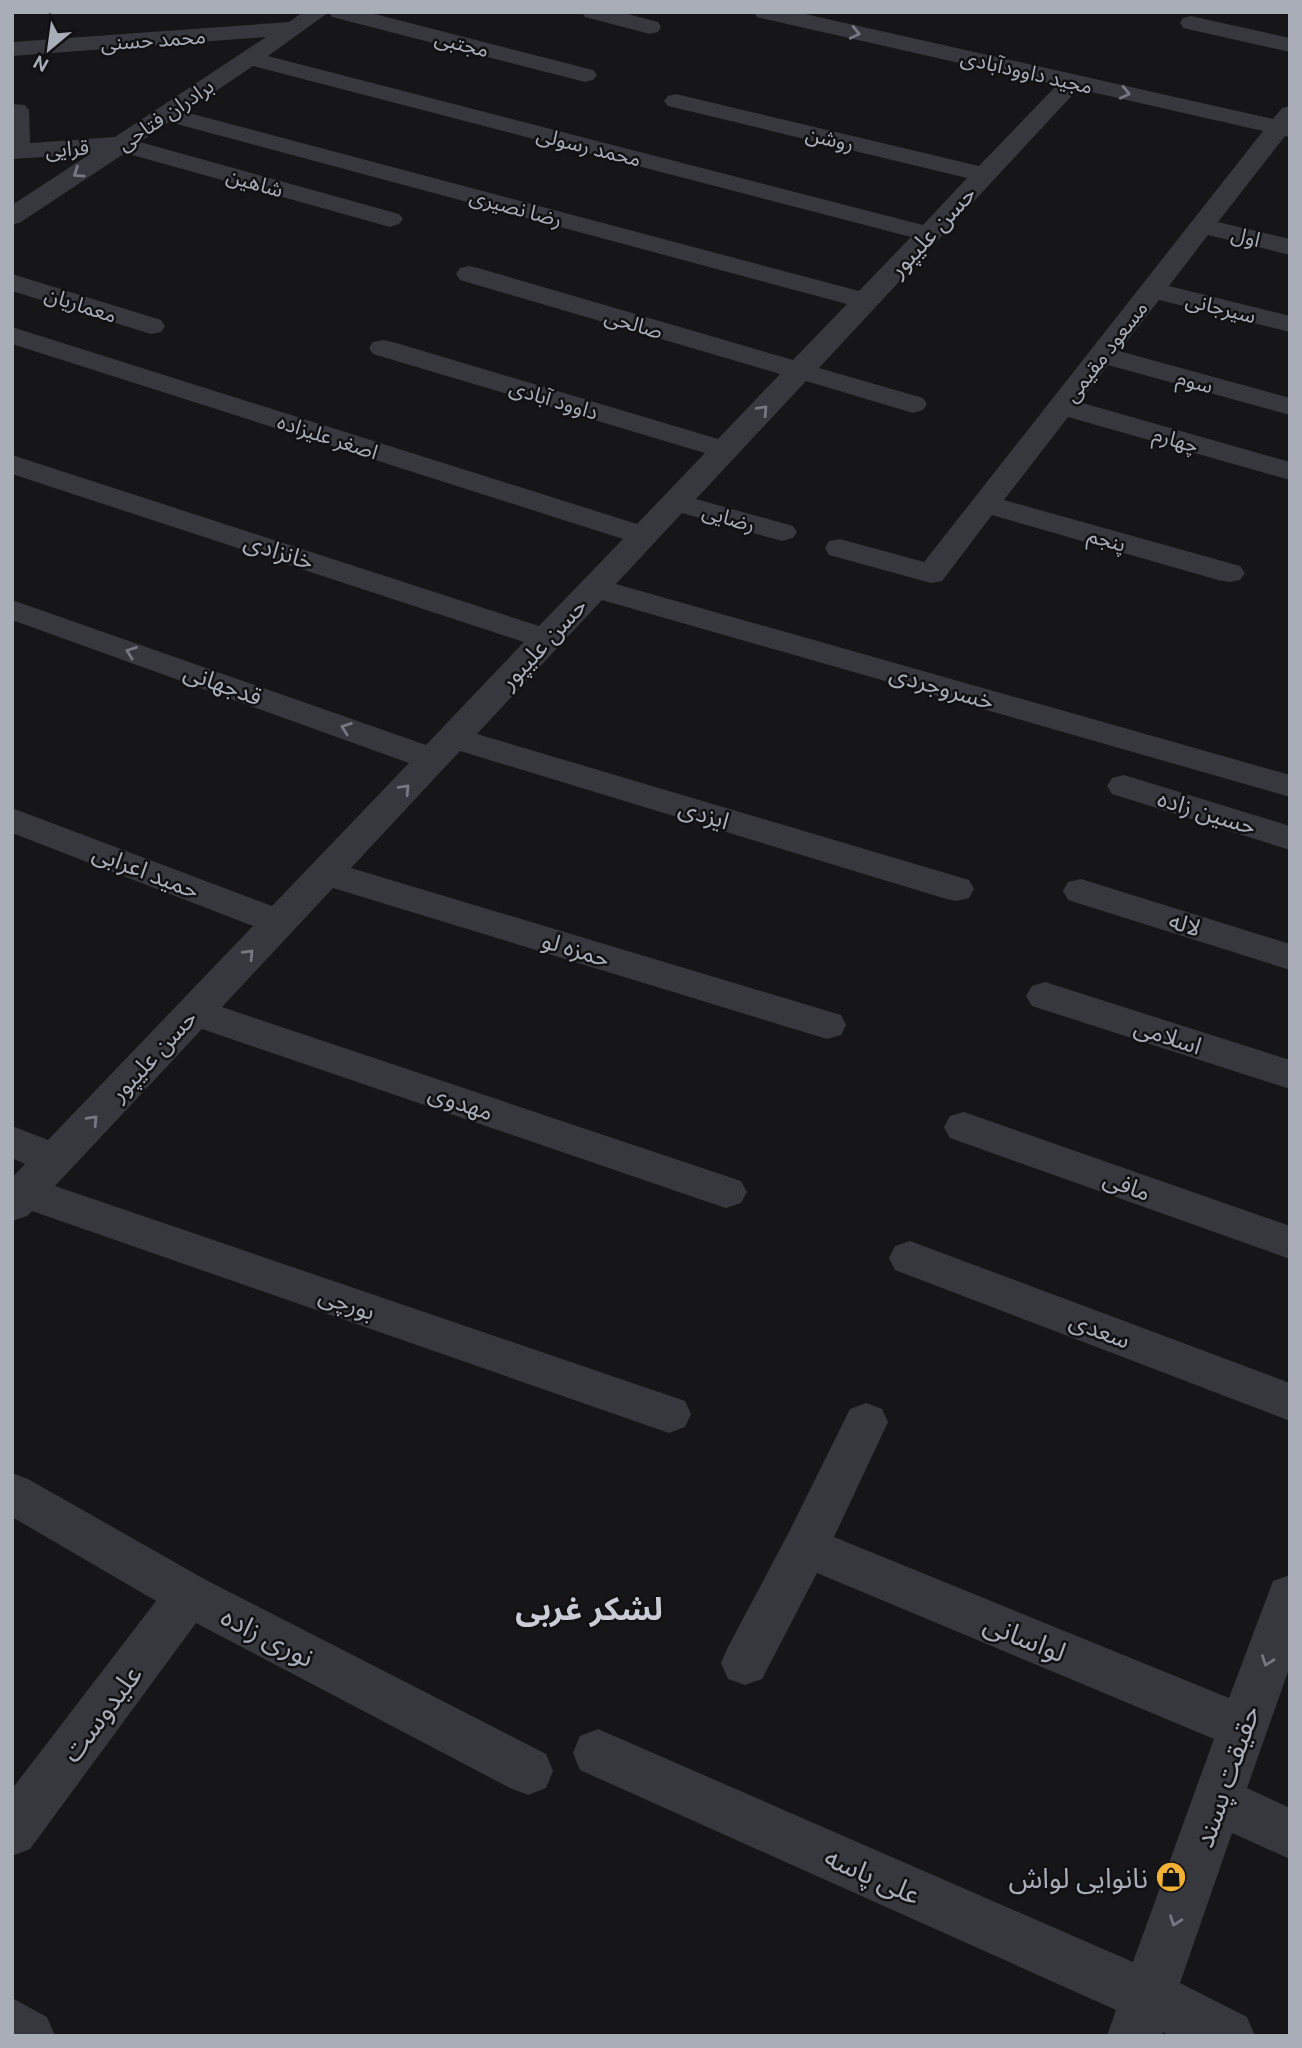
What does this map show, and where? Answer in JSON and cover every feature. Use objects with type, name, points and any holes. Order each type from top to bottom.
[{"type":"street","name":"برادران فتاحی","points":[[12,216],[318,12]]},
{"type":"street","name":"مجتبی","points":[[340,12],[585,75]]},
{"type":"street","points":[[593,12],[650,27]]},
{"type":"street","name":"مجید داوودآبادی","points":[[765,12],[825,18],[1073,81],[1286,123]]},
{"type":"street","points":[[1191,23],[1290,45]]},
{"type":"street","name":"محمد حسنی","points":[[12,49],[88,33],[294,28]]},
{"type":"street","name":"محمد رسولی","points":[[249,58],[929,234]]},
{"type":"street","name":"حسن علیپور","points":[[18,1198],[1073,81]]},
{"type":"street","name":"روشن","points":[[676,101],[984,175]]},
{"type":"street","points":[[15,152],[17,110]]},
{"type":"street","name":"رضا نصیری","points":[[166,114],[865,301]]},
{"type":"street","name":"مسعود مقیمی","points":[[840,548],[931,575],[1202,226],[1286,123]]},
{"type":"street","name":"قرایی","points":[[15,152],[121,144]]},
{"type":"street","name":"شاهین","points":[[121,144],[390,219]]},
{"type":"street","name":"اول","points":[[1202,226],[1290,247]]},
{"type":"street","name":"صالحی","points":[[469,274],[913,404]]},
{"type":"street","name":"معماریان","points":[[12,282],[151,326]]},
{"type":"street","name":"سیرجانی","points":[[1152,290],[1290,324]]},
{"type":"street","name":"اصغر علیزاده","points":[[12,335],[644,536]]},
{"type":"street","name":"داوود آبادی","points":[[383,348],[725,450]]},
{"type":"street","name":"سوم","points":[[1101,355],[1290,407]]},
{"type":"street","name":"چهارم","points":[[1061,406],[1290,471]]},
{"type":"street","name":"خانزادی","points":[[12,464],[546,639]]},
{"type":"street","name":"رضایی","points":[[675,502],[782,533]]},
{"type":"street","name":"پنجم","points":[[985,504],[1229,573]]},
{"type":"street","name":"خسروجردی","points":[[595,588],[1290,786]]},
{"type":"street","name":"قدجهانی","points":[[12,610],[443,748]]},
{"type":"street","name":"ایزدی","points":[[443,748],[956,889]]},
{"type":"street","name":"حسین زاده","points":[[1124,786],[1290,838]]},
{"type":"street","name":"حمید اعرابی","points":[[12,820],[279,922]]},
{"type":"street","name":"حمزه لو","points":[[325,873],[827,1025]]},
{"type":"street","name":"لاله","points":[[1081,891],[1290,957]]},
{"type":"street","name":"اسلامی","points":[[1045,996],[1290,1075]]},
{"type":"street","name":"مهدوی","points":[[195,1012],[726,1192]]},
{"type":"street","name":"مافی","points":[[964,1126],[1290,1243]]},
{"type":"street","points":[[12,1141],[54,1160]]},
{"type":"street","name":"بورچی","points":[[18,1198],[669,1414]]},
{"type":"street","name":"سعدی","points":[[910,1258],[1290,1402]]},
{"type":"street","points":[[745,1663],[806,1547],[866,1422]]},
{"type":"street","name":"نوری زاده","points":[[12,1493],[189,1595],[528,1771]]},
{"type":"street","name":"لواسانی","points":[[806,1547],[1243,1727]]},
{"type":"street","name":"علیدوست","points":[[12,1831],[189,1595]]},
{"type":"street","name":"حقیقت پسند","points":[[1141,2016],[1290,1596]]},
{"type":"street","name":"علی پاسه","points":[[598,1753],[1141,2016],[1228,2036]]},
{"type":"street","points":[[1218,1800],[1290,1834]]},
{"type":"street","points":[[12,2025],[28,2036]]},
{"type":"place","name":"نانوایی لواش","points":[[1171,1877]]},
{"type":"district","name":"لشکر غربی","points":[[589,1608]]}]
